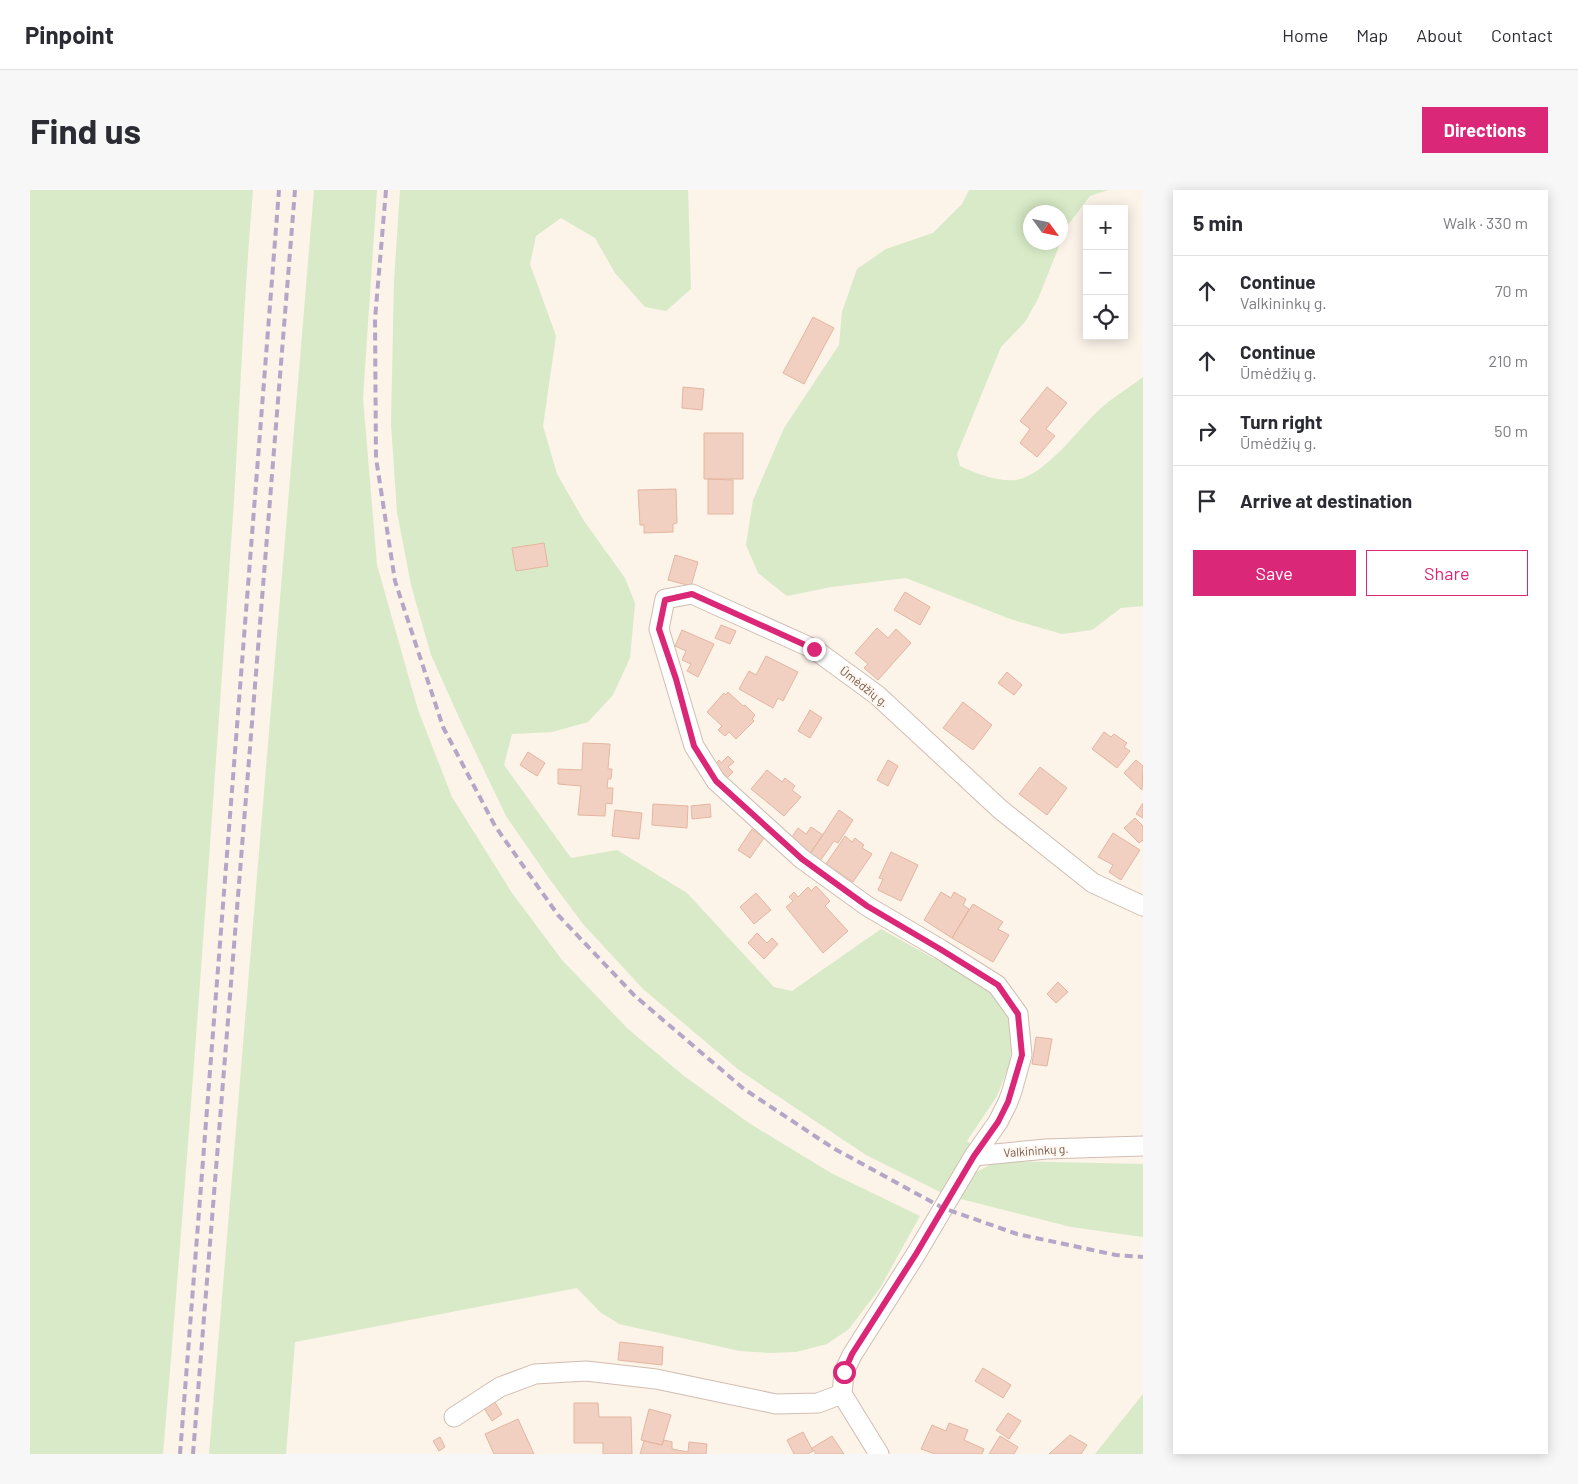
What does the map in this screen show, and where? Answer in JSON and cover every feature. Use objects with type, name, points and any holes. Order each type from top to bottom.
[{"type":"street","name":"Ūmėdžių g.","points":[[974,1156],[998,1122],[1012,1091],[1022,1055],[1018,1014],[998,985],[867,906],[802,859],[716,781],[694,746],[676,679],[659,629],[665,600],[692,594],[814,649],[877,695],[1001,810],[1093,883],[1143,906]]},
{"type":"street","name":"Valkininkų g.","points":[[974,1156],[1046,1149],[1143,1146]]},
{"type":"street","points":[[879,1454],[842,1394],[844,1372],[852,1354],[921,1246],[974,1156]]},
{"type":"street","points":[[454,1417],[500,1387],[535,1374],[586,1370],[656,1379],[776,1404],[818,1403],[842,1394]]},
{"type":"green space","points":[[30,190],[253,190],[209,859],[163,1454],[30,1454]]},
{"type":"green space","points":[[314,190],[377,190],[363,398],[377,565],[418,710],[452,797],[512,893],[562,960],[628,1029],[684,1076],[749,1123],[831,1173],[920,1216],[880,1288],[849,1329],[827,1344],[796,1352],[740,1351],[619,1324],[600,1312],[577,1288],[295,1342],[286,1454],[209,1454]]},
{"type":"green space","points":[[400,190],[688,190],[691,289],[666,311],[645,307],[615,273],[595,238],[561,218],[536,236],[530,264],[556,336],[543,426],[557,474],[584,521],[625,578],[635,603],[630,658],[613,695],[588,722],[552,732],[512,734],[504,765],[571,858],[617,850],[687,893],[774,987],[792,991],[881,929],[980,984],[1004,1005],[1013,1029],[1010,1063],[997,1096],[967,1141],[974,1146],[942,1193],[866,1155],[739,1070],[643,989],[583,924],[506,816],[431,655],[411,585],[397,512],[391,424],[394,281]]},
{"type":"green space","points":[[969,190],[1108,190],[1090,196],[1068,225],[1068,205],[1023,205],[1023,250],[1057,250],[1038,299],[1025,322],[1001,347],[957,454],[960,466],[995,479],[1016,480],[1027,477],[1050,461],[1105,405],[1143,377],[1143,606],[1121,608],[1092,630],[1062,634],[1010,619],[906,578],[831,587],[787,596],[758,573],[746,545],[753,500],[784,428],[839,345],[842,312],[857,269],[886,249],[933,233],[962,204]]},
{"type":"green space","points":[[1000,1161],[1143,1164],[1143,1237],[1071,1227],[957,1198],[974,1174]]},
{"type":"green space","points":[[1143,1394],[1143,1454],[1095,1454]]},
{"type":"building","points":[[813,317],[834,328],[804,384],[783,373]]},
{"type":"building","points":[[683,387],[704,389],[702,410],[682,408]]},
{"type":"building","points":[[1047,387],[1067,403],[1046,429],[1055,436],[1037,457],[1020,443],[1030,429],[1020,421]]},
{"type":"building","points":[[704,433],[743,433],[743,479],[704,479]]},
{"type":"building","points":[[708,479],[733,480],[733,514],[708,514]]},
{"type":"building","points":[[676,489],[677,523],[673,524],[673,532],[644,533],[644,525],[640,525],[638,490]]},
{"type":"building","points":[[544,543],[548,566],[516,571],[512,548]]},
{"type":"building","points":[[675,555],[698,562],[691,586],[668,580]]},
{"type":"building","points":[[905,592],[930,607],[920,625],[894,610]]},
{"type":"building","points":[[721,625],[736,631],[730,644],[715,638]]},
{"type":"building","points":[[877,628],[888,638],[896,629],[911,643],[878,680],[864,668],[868,664],[855,653]]},
{"type":"building","points":[[682,630],[714,644],[698,677],[687,671],[691,664],[682,660],[686,651],[675,646]]},
{"type":"building","points":[[766,656],[798,672],[783,701],[778,698],[773,708],[739,689],[749,671],[756,675]]},
{"type":"building","points":[[1007,672],[1022,685],[1014,695],[998,683]]},
{"type":"building","points":[[728,692],[755,715],[752,719],[754,721],[736,739],[729,732],[725,736],[718,730],[722,726],[707,712],[724,693],[726,695]]},
{"type":"building","points":[[963,702],[992,725],[973,750],[943,728]]},
{"type":"building","points":[[810,710],[822,718],[810,738],[798,731]]},
{"type":"building","points":[[1104,732],[1111,737],[1114,734],[1127,743],[1124,747],[1130,751],[1117,768],[1092,749]]},
{"type":"building","points":[[583,743],[610,744],[608,769],[612,769],[611,779],[608,779],[607,788],[613,788],[612,804],[606,803],[605,816],[578,815],[581,786],[558,784],[558,769],[582,770]]},
{"type":"building","points":[[528,752],[545,763],[537,776],[520,765]]},
{"type":"building","points":[[728,756],[734,762],[728,767],[733,772],[727,778],[715,764],[719,760],[721,763]]},
{"type":"building","points":[[888,760],[898,766],[888,786],[877,780]]},
{"type":"building","points":[[1136,760],[1143,766],[1142,790],[1124,773]]},
{"type":"building","points":[[1040,767],[1067,788],[1047,815],[1019,794]]},
{"type":"building","points":[[767,770],[782,782],[785,778],[795,786],[792,790],[801,797],[784,816],[751,789]]},
{"type":"building","points":[[1143,803],[1143,818],[1136,814]]},
{"type":"building","points":[[653,804],[688,806],[687,828],[652,825]]},
{"type":"building","points":[[710,804],[711,817],[692,819],[691,806]]},
{"type":"building","points":[[615,810],[642,813],[639,839],[612,836]]},
{"type":"building","points":[[839,810],[853,820],[838,843],[834,841],[820,861],[810,854]]},
{"type":"building","points":[[1135,818],[1143,826],[1143,840],[1139,843],[1124,828]]},
{"type":"building","points":[[811,827],[823,835],[810,854],[790,840],[798,828],[806,834]]},
{"type":"building","points":[[752,829],[764,838],[750,858],[738,850]]},
{"type":"building","points":[[1113,833],[1140,850],[1121,880],[1109,872],[1113,865],[1098,857]]},
{"type":"building","points":[[845,836],[852,842],[855,838],[864,845],[862,848],[872,854],[853,882],[826,864]]},
{"type":"building","points":[[891,852],[918,865],[901,901],[878,890],[883,879],[879,878]]},
{"type":"building","points":[[816,886],[830,901],[825,906],[848,931],[823,953],[786,907],[793,901],[789,897],[794,892],[798,897],[808,887],[811,891]]},
{"type":"building","points":[[941,892],[951,898],[954,892],[966,899],[963,905],[969,909],[952,938],[924,920]]},
{"type":"building","points":[[756,893],[771,910],[754,924],[740,907]]},
{"type":"building","points":[[973,904],[1003,922],[998,929],[1009,935],[993,962],[952,938]]},
{"type":"building","points":[[757,933],[767,943],[772,938],[778,944],[764,959],[748,943]]},
{"type":"building","points":[[1058,982],[1068,992],[1056,1003],[1047,994]]},
{"type":"building","points":[[1036,1037],[1052,1039],[1047,1066],[1032,1064]]},
{"type":"building","points":[[620,1342],[663,1347],[662,1365],[618,1360]]},
{"type":"building","points":[[983,1368],[1011,1385],[1003,1398],[975,1381]]},
{"type":"building","points":[[493,1399],[502,1414],[492,1421],[482,1405]]},
{"type":"building","points":[[574,1403],[598,1403],[599,1417],[631,1417],[632,1454],[603,1454],[603,1443],[574,1443]]},
{"type":"building","points":[[649,1409],[671,1415],[662,1445],[641,1440]]},
{"type":"building","points":[[1008,1413],[1021,1421],[1009,1439],[996,1430]]},
{"type":"building","points":[[518,1419],[534,1454],[494,1454],[485,1434]]},
{"type":"building","points":[[949,1423],[968,1430],[964,1440],[984,1449],[982,1454],[935,1454],[921,1449],[932,1425],[946,1431]]},
{"type":"building","points":[[803,1432],[813,1451],[808,1454],[794,1454],[787,1440]]},
{"type":"building","points":[[1070,1435],[1087,1445],[1081,1454],[1049,1454]]},
{"type":"building","points":[[832,1436],[844,1454],[816,1454],[812,1448]]},
{"type":"building","points":[[1000,1436],[1018,1447],[1014,1454],[989,1454]]},
{"type":"building","points":[[440,1437],[445,1447],[439,1451],[433,1441]]},
{"type":"building","points":[[664,1440],[672,1442],[672,1449],[688,1452],[689,1442],[707,1444],[706,1454],[640,1454],[644,1441],[662,1445]]},
{"type":"railway","points":[[180,1454],[279,190]]},
{"type":"railway","points":[[193,1454],[295,190]]},
{"type":"railway","points":[[386,190],[375,319],[376,458],[395,581],[443,727],[495,826],[558,915],[635,996],[744,1089],[833,1148],[943,1208],[1017,1234],[1116,1255],[1143,1257]]},
{"type":"route","points":[[814,649],[692,594],[665,600],[659,629],[676,679],[694,746],[716,781],[802,859],[867,906],[998,985],[1018,1014],[1022,1055],[1008,1102],[998,1122],[974,1156],[916,1254],[852,1354],[844,1372]]}]
